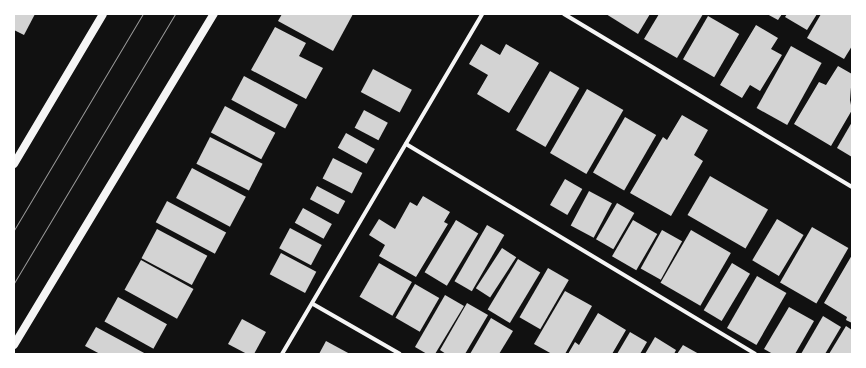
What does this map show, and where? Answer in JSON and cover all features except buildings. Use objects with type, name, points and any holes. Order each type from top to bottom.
[{"type":"main road","points":[[14,164],[103,14]]},
{"type":"main road","points":[[14,345],[214,14]]},
{"type":"street","points":[[282,354],[313,304],[482,14]]},
{"type":"street","points":[[564,14],[852,187]]},
{"type":"street","points":[[406,144],[755,354]]},
{"type":"street","points":[[313,304],[400,354]]},
{"type":"tram line","points":[[14,230],[143,14]]},
{"type":"tram line","points":[[14,283],[175,14]]}]
